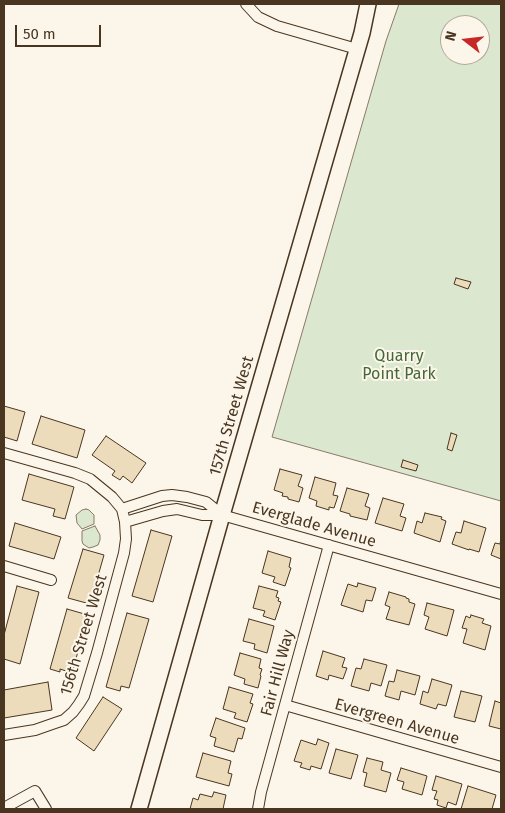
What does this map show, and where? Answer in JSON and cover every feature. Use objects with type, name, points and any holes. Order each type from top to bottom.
[{"type":"street","points":[[246,4],[258,17],[278,26],[357,49]]},
{"type":"street","name":"157th Street West","points":[[362,34],[368,4]]},
{"type":"street","name":"157th Street West","points":[[139,809],[357,49],[373,4]]},
{"type":"street","points":[[4,453],[90,479],[112,497],[122,509],[125,522],[163,510],[177,509],[202,515],[222,515]]},
{"type":"street","name":"Everglade Avenue","points":[[122,509],[152,499],[172,496],[187,497],[206,502],[222,515],[501,594]]},
{"type":"street","name":"156th Street West","points":[[4,735],[35,730],[56,724],[64,720],[79,704],[85,691],[124,553],[126,538],[125,522]]},
{"type":"street","name":"Fair Hill Way","points":[[258,809],[261,792],[329,545]]},
{"type":"street","points":[[4,566],[51,580]]},
{"type":"street","name":"Evergreen Avenue","points":[[285,705],[501,767]]},
{"type":"street","points":[[4,808],[35,791],[46,809]]},
{"type":"green space","name":"Quarry Point Park","points":[[399,4],[501,4],[501,501],[272,437],[386,41]]},
{"type":"green space","points":[[86,509],[94,515],[94,524],[82,529],[77,523],[76,515]]},
{"type":"green space","points":[[95,526],[100,535],[100,540],[98,545],[89,548],[83,544],[82,531]]},
{"type":"building","points":[[456,278],[471,282],[468,289],[454,284]]},
{"type":"building","points":[[4,406],[25,412],[17,441],[4,437]]},
{"type":"building","points":[[41,416],[85,430],[77,458],[32,444]]},
{"type":"building","points":[[451,433],[457,435],[452,451],[447,449]]},
{"type":"building","points":[[106,436],[146,463],[132,483],[123,476],[120,480],[112,475],[115,471],[92,455]]},
{"type":"building","points":[[403,460],[418,465],[416,471],[401,467]]},
{"type":"building","points":[[280,469],[302,475],[298,486],[303,488],[299,502],[288,499],[288,497],[282,496],[283,493],[274,490]]},
{"type":"building","points":[[29,474],[74,487],[65,519],[53,516],[55,509],[22,500]]},
{"type":"building","points":[[315,477],[336,483],[333,495],[338,496],[334,508],[329,507],[329,510],[316,506],[317,501],[309,498]]},
{"type":"building","points":[[347,488],[369,494],[365,506],[370,508],[367,520],[350,516],[350,514],[340,511]]},
{"type":"building","points":[[383,498],[404,504],[400,516],[406,518],[402,531],[375,523]]},
{"type":"building","points":[[425,513],[442,517],[441,519],[446,521],[440,542],[414,533],[417,521],[422,523]]},
{"type":"building","points":[[464,521],[486,528],[479,552],[452,544],[456,532],[461,533]]},
{"type":"building","points":[[15,523],[61,537],[54,559],[9,546]]},
{"type":"building","points":[[151,530],[172,536],[153,602],[132,596]]},
{"type":"building","points":[[501,538],[501,559],[491,555],[495,543],[500,544]]},
{"type":"building","points":[[83,549],[104,555],[90,604],[68,598]]},
{"type":"building","points":[[268,551],[291,558],[289,567],[291,568],[285,586],[273,582],[275,577],[262,573]]},
{"type":"building","points":[[358,583],[376,588],[372,601],[366,600],[363,612],[341,605],[348,584],[357,587]]},
{"type":"building","points":[[17,586],[39,592],[20,664],[4,659],[4,635]]},
{"type":"building","points":[[259,586],[278,591],[276,597],[281,602],[275,620],[263,616],[265,611],[253,608]]},
{"type":"building","points":[[389,592],[406,597],[409,599],[409,602],[415,604],[409,625],[386,619],[390,607],[385,605]]},
{"type":"building","points":[[427,603],[454,610],[447,636],[425,629],[429,617],[424,615]]},
{"type":"building","points":[[67,609],[88,615],[72,673],[60,669],[60,672],[50,669]]},
{"type":"building","points":[[127,613],[149,619],[129,688],[121,686],[120,691],[106,687]]},
{"type":"building","points":[[471,615],[484,619],[482,623],[491,626],[485,650],[463,643],[467,629],[462,628],[466,616],[470,618]]},
{"type":"building","points":[[249,619],[274,626],[267,653],[254,649],[255,644],[243,641]]},
{"type":"building","points":[[323,651],[345,658],[342,667],[347,668],[343,679],[329,675],[328,680],[316,676]]},
{"type":"building","points":[[240,653],[261,659],[259,668],[262,669],[258,688],[244,684],[245,679],[234,675]]},
{"type":"building","points":[[364,659],[387,665],[381,686],[371,683],[369,691],[351,686],[356,668],[361,669]]},
{"type":"building","points":[[397,670],[420,676],[415,695],[401,691],[399,700],[385,696],[389,681],[394,682]]},
{"type":"building","points":[[432,679],[452,685],[446,706],[438,704],[436,709],[420,704],[423,691],[428,693]]},
{"type":"building","points":[[48,682],[52,710],[4,718],[4,690]]},
{"type":"building","points":[[229,687],[253,694],[250,703],[253,704],[247,722],[234,718],[236,713],[223,709]]},
{"type":"building","points":[[461,691],[482,696],[475,722],[454,717]]},
{"type":"building","points":[[103,697],[122,709],[94,751],[76,738]]},
{"type":"building","points":[[495,701],[501,703],[501,729],[489,726]]},
{"type":"building","points":[[216,718],[245,728],[242,739],[238,738],[234,752],[214,746],[216,738],[210,736]]},
{"type":"building","points":[[318,739],[329,743],[321,769],[311,766],[310,770],[300,767],[302,763],[294,761],[301,740],[316,745]]},
{"type":"building","points":[[336,749],[358,755],[351,779],[329,773]]},
{"type":"building","points":[[203,753],[231,761],[228,773],[232,774],[229,786],[196,777]]},
{"type":"building","points":[[367,758],[383,762],[381,770],[391,773],[386,792],[364,786],[367,773],[363,772]]},
{"type":"building","points":[[401,768],[427,776],[422,795],[402,789],[404,782],[397,780]]},
{"type":"building","points":[[436,776],[462,784],[456,805],[448,802],[446,808],[437,805],[438,800],[434,799],[437,791],[432,790]]},
{"type":"building","points":[[468,786],[496,795],[492,809],[461,809]]},
{"type":"building","points":[[214,792],[226,795],[223,809],[190,809],[193,798],[198,800],[200,794],[212,797]]}]
